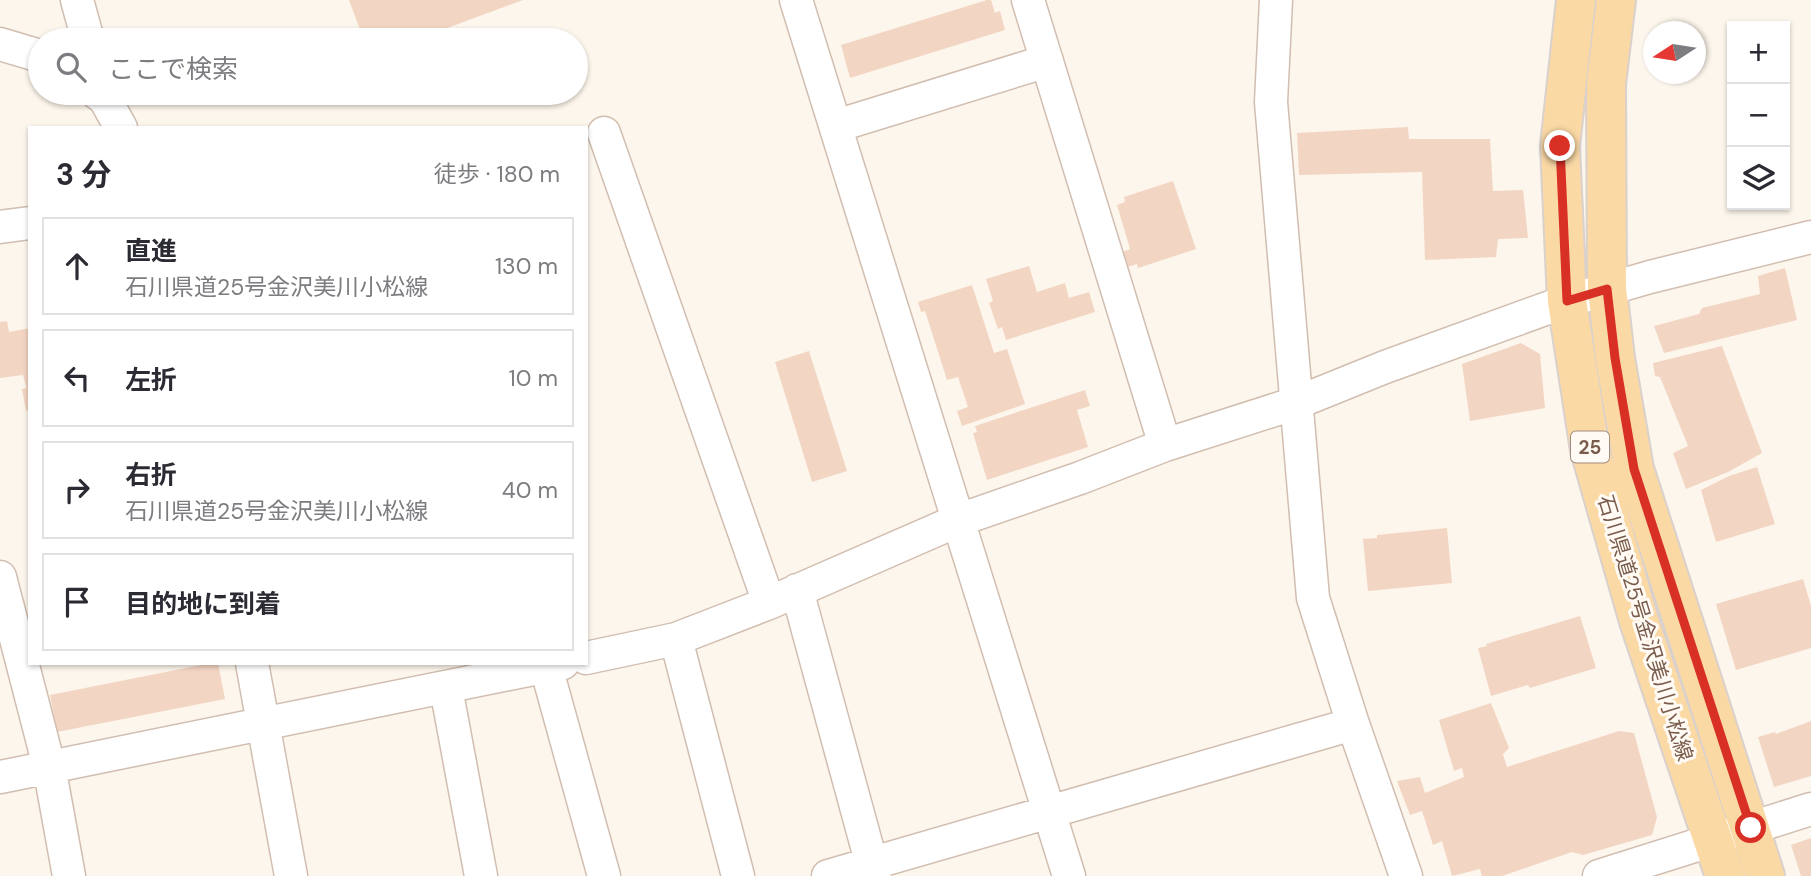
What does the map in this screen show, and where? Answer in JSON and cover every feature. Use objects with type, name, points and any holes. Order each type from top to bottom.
[{"type":"main road","name":"石川県道25号金沢美川小松線","points":[[1576,0],[1560,146],[1567,301],[1590,450],[1639,621],[1725,876]]},
{"type":"main road","name":"石川県道25号金沢美川小松線","points":[[1616,0],[1606,84],[1607,289],[1615,358],[1634,469],[1765,876]]},
{"type":"street","points":[[77,0],[85,28]]},
{"type":"street","points":[[796,0],[1069,876]]},
{"type":"street","points":[[1028,0],[1165,445]]},
{"type":"street","points":[[1276,0],[1271,102],[1313,598],[1406,876]]},
{"type":"street","points":[[0,44],[28,52]]},
{"type":"street","points":[[836,126],[1047,61]]},
{"type":"street","points":[[107,105],[120,126]]},
{"type":"street","points":[[604,133],[783,596],[873,870]]},
{"type":"street","points":[[0,226],[28,223]]},
{"type":"street","points":[[588,658],[676,639],[959,520],[1165,445],[1296,403],[1385,367],[1567,301],[1811,237]]},
{"type":"street","points":[[0,577],[49,766],[69,876]]},
{"type":"street","points":[[676,639],[738,876]]},
{"type":"street","points":[[251,665],[291,876]]},
{"type":"street","points":[[0,777],[446,688],[547,665]]},
{"type":"street","points":[[551,665],[604,876]]},
{"type":"street","points":[[446,688],[481,876]]},
{"type":"street","points":[[828,876],[873,870],[1050,812],[1353,724]]},
{"type":"street","points":[[1599,876],[1811,809]]},
{"type":"building","points":[[349,0],[523,0],[447,28],[360,28]]},
{"type":"building","points":[[991,0],[995,13],[1000,11],[1005,30],[850,78],[841,45]]},
{"type":"building","points":[[1408,127],[1409,139],[1490,139],[1493,191],[1523,190],[1528,238],[1498,239],[1496,257],[1425,260],[1422,172],[1299,175],[1297,133]]},
{"type":"building","points":[[1173,181],[1196,249],[1138,268],[1137,264],[1128,267],[1123,252],[1130,249],[1117,205],[1125,202],[1124,197]]},
{"type":"building","points":[[1029,266],[1037,292],[1065,283],[1069,298],[1089,292],[1095,312],[1006,340],[1002,327],[998,329],[989,303],[993,301],[986,279]]},
{"type":"building","points":[[1785,268],[1797,320],[1664,353],[1654,326],[1699,314],[1702,308],[1760,294],[1758,276]]},
{"type":"building","points":[[972,285],[994,353],[1007,349],[1025,404],[962,426],[957,411],[968,407],[958,377],[947,380],[925,311],[921,312],[918,302]]},
{"type":"building","points":[[7,321],[9,332],[28,328],[28,410],[22,389],[26,388],[23,375],[0,378],[0,322]]},
{"type":"building","points":[[1521,343],[1540,354],[1545,408],[1470,421],[1462,364]]},
{"type":"building","points":[[1722,346],[1762,453],[1728,472],[1686,489],[1673,453],[1688,446],[1660,377],[1655,376],[1653,363]]},
{"type":"building","points":[[809,351],[847,471],[812,482],[775,362]]},
{"type":"building","points":[[1085,390],[1090,406],[1077,410],[1088,447],[987,480],[973,433],[977,432],[975,426]]},
{"type":"building","points":[[1757,467],[1775,524],[1716,542],[1701,490],[1729,476]]},
{"type":"building","points":[[1447,528],[1452,583],[1368,591],[1363,539],[1377,538],[1377,535]]},
{"type":"building","points":[[1803,579],[1811,606],[1811,648],[1736,670],[1716,604]]},
{"type":"building","points":[[1580,616],[1596,668],[1530,688],[1528,685],[1491,696],[1478,648]]},
{"type":"building","points":[[201,665],[218,665],[225,699],[57,732],[50,695]]},
{"type":"building","points":[[1491,703],[1509,748],[1503,754],[1507,767],[1619,731],[1634,733],[1657,817],[1652,835],[1583,855],[1572,852],[1502,876],[1482,876],[1480,869],[1452,876],[1442,841],[1433,845],[1422,811],[1410,815],[1397,781],[1420,777],[1425,793],[1464,777],[1462,768],[1454,771],[1439,720]]},
{"type":"building","points":[[1811,721],[1811,776],[1774,787],[1758,737],[1775,732],[1776,734]]},
{"type":"building","points":[[1811,838],[1811,876],[1801,876],[1791,845]]},
{"type":"route","points":[[1560,146],[1567,301],[1607,289],[1615,358],[1634,469],[1751,828]]}]
